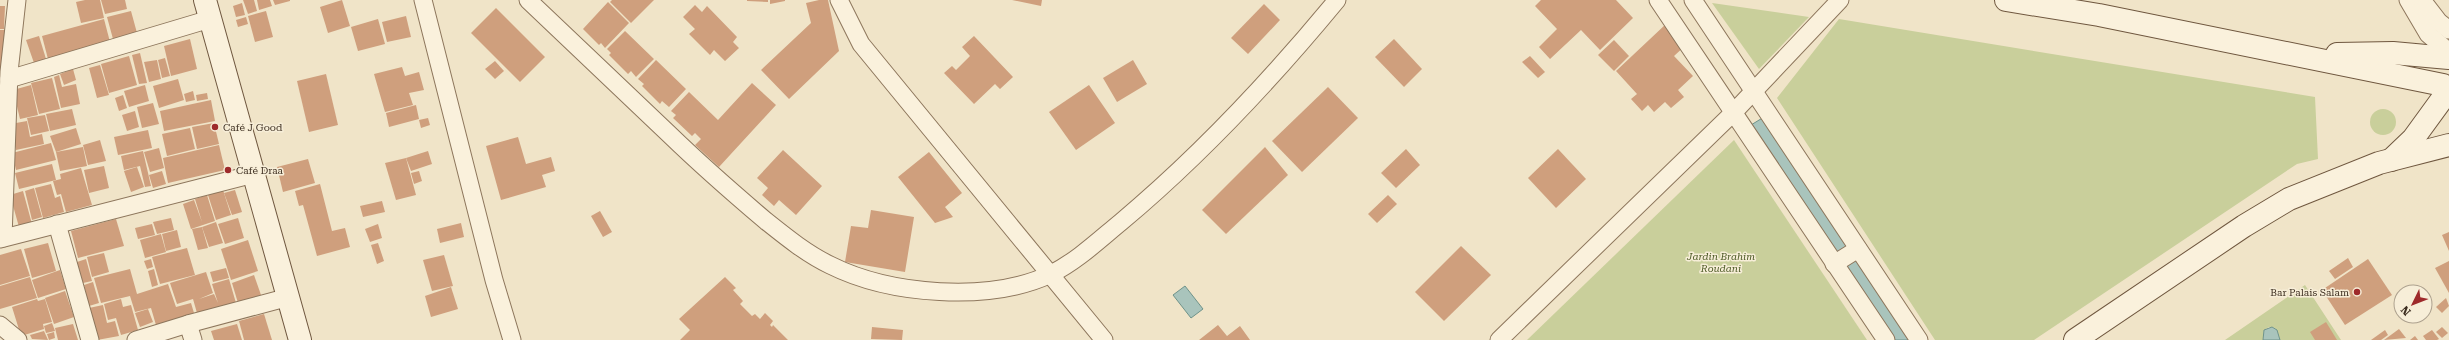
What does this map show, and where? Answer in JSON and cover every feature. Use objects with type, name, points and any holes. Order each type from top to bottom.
[{"type":"street","points":[[17,0],[6,75],[2,239],[254,174]]},
{"type":"street","points":[[423,0],[494,280],[512,340]]},
{"type":"street","points":[[528,0],[718,181],[793,243],[829,265],[873,283],[920,290],[972,292],[1019,284],[1050,274],[1072,261],[1142,205],[1216,137],[1282,66],[1337,0]]},
{"type":"street","points":[[838,0],[861,44],[1104,340]]},
{"type":"street","points":[[1658,0],[1886,340]]},
{"type":"street","points":[[1693,0],[1920,340]]},
{"type":"street","points":[[1499,340],[1733,113],[1840,0]]},
{"type":"street","points":[[2006,0],[2098,15],[2286,53],[2446,94]]},
{"type":"street","points":[[2408,0],[2428,34],[2449,52]]},
{"type":"street","points":[[2422,0],[2439,22],[2449,30]]},
{"type":"street","points":[[6,75],[208,9],[300,340]]},
{"type":"street","points":[[2286,53],[2401,53],[2449,58]]},
{"type":"street","points":[[2391,160],[2418,134],[2446,94],[2444,77],[2449,64]]},
{"type":"street","points":[[2076,340],[2244,226],[2289,199],[2322,184],[2391,160],[2419,154],[2449,144]]},
{"type":"street","points":[[57,224],[90,340]]},
{"type":"street","points":[[1834,264],[1858,248]]},
{"type":"street","points":[[136,340],[188,324],[289,297]]},
{"type":"street","points":[[188,324],[193,340]]},
{"type":"street","points":[[0,325],[18,340]]},
{"type":"green space","points":[[1712,3],[1809,17],[1759,69]]},
{"type":"green space","points":[[1839,19],[2315,97],[2318,159],[2297,164],[2034,340],[1935,340],[1777,98]]},
{"type":"green space","points":[[2383,109],[2392,113],[2396,122],[2392,131],[2383,135],[2374,131],[2370,122],[2374,113]]},
{"type":"green space","name":"Jardin Brahim Roudani","points":[[1734,140],[1867,340],[1527,340]]},
{"type":"green space","points":[[2305,285],[2341,340],[2280,340],[2275,328],[2269,327],[2264,330],[2263,340],[2225,340]]},
{"type":"water","points":[[1764,117],[1911,340],[1894,340],[1751,125]]},
{"type":"water","points":[[1185,286],[1203,309],[1191,318],[1173,295]]},
{"type":"water","points":[[2272,327],[2277,330],[2280,340],[2263,340],[2264,330]]},
{"type":"building","points":[[85,0],[100,0],[104,18],[81,23],[76,2]]},
{"type":"building","points":[[101,0],[125,0],[127,9],[105,14]]},
{"type":"building","points":[[243,0],[254,0],[257,11],[248,14]]},
{"type":"building","points":[[257,0],[270,0],[272,6],[259,10]]},
{"type":"building","points":[[273,0],[290,0],[290,1],[275,5]]},
{"type":"building","points":[[342,0],[350,26],[328,33],[320,7]]},
{"type":"building","points":[[612,0],[654,0],[631,23],[610,2]]},
{"type":"building","points":[[768,0],[768,2],[747,1]]},
{"type":"building","points":[[770,0],[785,0],[785,1],[770,4]]},
{"type":"building","points":[[819,0],[828,0],[839,51],[789,99],[761,70],[811,23],[806,3]]},
{"type":"building","points":[[1012,0],[1042,0],[1041,6]]},
{"type":"building","points":[[1541,0],[1616,0],[1633,18],[1600,50],[1581,30],[1550,59],[1539,47],[1557,29],[1535,6]]},
{"type":"building","points":[[608,2],[629,23],[605,48],[601,43],[599,45],[583,29]]},
{"type":"building","points":[[242,3],[245,15],[236,17],[233,6]]},
{"type":"building","points":[[1264,4],[1280,20],[1248,54],[1231,38]]},
{"type":"building","points":[[695,5],[702,12],[707,6],[737,37],[733,42],[739,48],[725,61],[714,50],[710,55],[689,34],[695,29],[683,17]]},
{"type":"building","points":[[0,6],[5,6],[4,29],[0,29]]},
{"type":"building","points":[[496,8],[545,57],[520,82],[471,33]]},
{"type":"building","points":[[131,11],[137,33],[113,39],[107,17]]},
{"type":"building","points":[[266,11],[273,37],[255,42],[248,16]]},
{"type":"building","points":[[406,16],[411,37],[387,42],[382,22]]},
{"type":"building","points":[[246,17],[248,24],[238,27],[236,20]]},
{"type":"building","points":[[104,19],[110,42],[48,59],[42,36]]},
{"type":"building","points":[[378,19],[385,44],[358,51],[351,27]]},
{"type":"building","points":[[1666,24],[1686,45],[1674,56],[1693,76],[1678,90],[1684,97],[1671,108],[1665,102],[1654,112],[1648,105],[1642,111],[1631,99],[1637,94],[1616,71]]},
{"type":"building","points":[[0,30],[5,30],[4,68],[0,68]]},
{"type":"building","points":[[625,31],[654,59],[636,77],[631,71],[628,74],[609,55],[611,53],[607,49]]},
{"type":"building","points":[[39,36],[46,59],[34,63],[26,40]]},
{"type":"building","points":[[974,36],[1013,77],[1000,89],[995,84],[974,104],[944,73],[952,66],[956,70],[970,56],[962,47]]},
{"type":"building","points":[[190,39],[197,69],[171,76],[164,46]]},
{"type":"building","points":[[1394,39],[1422,69],[1404,87],[1375,57]]},
{"type":"building","points":[[1614,40],[1629,56],[1614,71],[1598,55]]},
{"type":"building","points":[[140,53],[147,83],[139,84],[132,55]]},
{"type":"building","points":[[129,56],[137,85],[109,93],[101,64]]},
{"type":"building","points":[[1530,56],[1545,72],[1538,78],[1522,62]]},
{"type":"building","points":[[165,58],[170,76],[162,78],[158,60]]},
{"type":"building","points":[[157,60],[161,79],[149,82],[144,62]]},
{"type":"building","points":[[656,60],[686,89],[669,107],[662,101],[660,104],[642,86],[644,84],[638,79]]},
{"type":"building","points":[[1133,60],[1147,84],[1117,102],[1103,78]]},
{"type":"building","points":[[495,61],[504,71],[495,79],[485,69]]},
{"type":"building","points":[[100,65],[109,95],[97,98],[89,68]]},
{"type":"building","points":[[402,67],[405,76],[419,72],[424,90],[409,93],[413,105],[385,112],[374,74]]},
{"type":"building","points":[[73,69],[76,80],[64,85],[60,74]]},
{"type":"building","points":[[326,74],[338,125],[309,132],[297,81]]},
{"type":"building","points":[[59,75],[62,87],[76,84],[80,104],[61,108],[54,77]]},
{"type":"building","points":[[52,78],[60,109],[39,114],[31,83]]},
{"type":"building","points":[[178,79],[184,100],[159,108],[153,86]]},
{"type":"building","points":[[752,83],[776,105],[719,167],[695,145],[701,139],[695,133],[692,136],[673,118],[676,115],[671,111],[689,92],[718,120]]},
{"type":"building","points":[[31,85],[38,115],[20,119],[13,90]]},
{"type":"building","points":[[145,85],[149,101],[129,107],[124,91]]},
{"type":"building","points":[[1089,85],[1115,123],[1076,150],[1049,112]]},
{"type":"building","points":[[1328,87],[1358,118],[1302,172],[1272,141]]},
{"type":"building","points":[[193,91],[195,100],[186,102],[184,94]]},
{"type":"building","points":[[207,93],[208,99],[197,101],[196,95]]},
{"type":"building","points":[[123,95],[127,108],[119,111],[115,98]]},
{"type":"building","points":[[211,100],[215,121],[164,131],[160,111]]},
{"type":"building","points":[[153,103],[159,124],[142,128],[137,107]]},
{"type":"building","points":[[416,105],[419,119],[389,127],[386,113]]},
{"type":"building","points":[[72,109],[76,125],[50,131],[46,114]]},
{"type":"building","points":[[135,111],[139,127],[127,131],[122,115]]},
{"type":"building","points":[[45,115],[49,131],[31,135],[27,118]]},
{"type":"building","points":[[428,118],[430,125],[421,128],[419,120]]},
{"type":"building","points":[[27,121],[30,137],[42,134],[44,144],[16,150],[14,141],[16,123]]},
{"type":"building","points":[[214,123],[219,144],[197,149],[192,127]]},
{"type":"building","points":[[76,128],[81,144],[56,152],[50,136]]},
{"type":"building","points":[[190,128],[195,149],[167,156],[162,134]]},
{"type":"building","points":[[148,130],[152,148],[118,155],[114,137]]},
{"type":"building","points":[[518,137],[526,164],[551,157],[555,171],[542,175],[546,187],[501,200],[486,146]]},
{"type":"building","points":[[100,140],[106,161],[88,165],[83,145]]},
{"type":"building","points":[[51,143],[56,160],[16,170],[12,153]]},
{"type":"building","points":[[219,145],[225,170],[168,183],[163,158]]},
{"type":"building","points":[[83,147],[87,166],[60,171],[56,152]]},
{"type":"building","points":[[1265,147],[1288,175],[1226,234],[1202,210]]},
{"type":"building","points":[[159,148],[164,168],[150,172],[144,152]]},
{"type":"building","points":[[1406,149],[1420,165],[1396,188],[1381,173]]},
{"type":"building","points":[[1558,149],[1586,179],[1556,208],[1528,178]]},
{"type":"building","points":[[783,150],[822,186],[796,215],[779,200],[774,206],[762,195],[768,188],[757,178]]},
{"type":"building","points":[[143,151],[151,186],[145,187],[140,166],[124,170],[121,156]]},
{"type":"building","points":[[428,151],[432,164],[411,171],[406,158]]},
{"type":"building","points":[[929,152],[962,193],[945,207],[953,217],[935,223],[898,177]]},
{"type":"building","points":[[406,158],[416,195],[396,200],[385,163]]},
{"type":"building","points":[[308,159],[315,183],[283,192],[277,167]]},
{"type":"building","points":[[52,164],[56,180],[19,189],[15,173]]},
{"type":"building","points":[[104,166],[109,188],[89,193],[84,170]]},
{"type":"building","points":[[137,167],[144,187],[131,192],[124,171]]},
{"type":"building","points":[[81,168],[92,205],[66,212],[61,194],[57,195],[53,181],[61,179],[60,174]]},
{"type":"building","points":[[162,171],[166,184],[153,188],[149,175]]},
{"type":"building","points":[[419,171],[422,181],[414,184],[411,173]]},
{"type":"building","points":[[51,184],[55,198],[60,196],[64,212],[43,218],[35,188]]},
{"type":"building","points":[[320,184],[332,231],[345,228],[350,247],[317,256],[303,205],[299,206],[295,191]]},
{"type":"building","points":[[34,188],[42,217],[32,220],[25,191]]},
{"type":"building","points":[[223,190],[231,215],[216,220],[208,195]]},
{"type":"building","points":[[235,190],[242,212],[232,215],[224,193]]},
{"type":"building","points":[[23,191],[32,224],[19,227],[10,195]]},
{"type":"building","points":[[207,195],[215,221],[191,229],[183,204],[194,200],[202,222],[195,199]]},
{"type":"building","points":[[1388,195],[1397,204],[1377,223],[1368,214]]},
{"type":"building","points":[[382,201],[385,212],[363,217],[360,206]]},
{"type":"building","points":[[871,210],[914,217],[905,272],[845,262],[851,226],[868,228]]},
{"type":"building","points":[[600,211],[612,232],[603,237],[591,216]]},
{"type":"building","points":[[171,218],[174,230],[157,234],[153,222]]},
{"type":"building","points":[[238,218],[244,238],[225,244],[218,224]]},
{"type":"building","points":[[116,219],[124,246],[78,258],[71,231]]},
{"type":"building","points":[[216,222],[223,243],[209,247],[202,227]]},
{"type":"building","points":[[461,223],[464,237],[440,243],[437,229]]},
{"type":"building","points":[[152,224],[155,235],[138,239],[135,228]]},
{"type":"building","points":[[378,224],[382,238],[370,242],[365,229]]},
{"type":"building","points":[[202,227],[208,248],[198,250],[192,229]]},
{"type":"building","points":[[177,230],[181,247],[166,251],[162,234]]},
{"type":"building","points":[[2449,232],[2449,251],[2442,235]]},
{"type":"building","points":[[161,234],[166,252],[145,258],[140,240]]},
{"type":"building","points":[[248,240],[258,271],[231,280],[221,249]]},
{"type":"building","points":[[48,243],[56,271],[32,278],[24,249]]},
{"type":"building","points":[[378,243],[384,261],[377,264],[371,245]]},
{"type":"building","points":[[1461,246],[1491,275],[1444,321],[1415,292]]},
{"type":"building","points":[[187,248],[195,275],[160,284],[152,257]]},
{"type":"building","points":[[21,249],[30,276],[0,285],[0,255]]},
{"type":"building","points":[[104,253],[109,272],[92,277],[87,257]]},
{"type":"building","points":[[444,255],[453,286],[432,291],[423,260]]},
{"type":"building","points":[[2348,258],[2353,267],[2335,279],[2329,271]]},
{"type":"building","points":[[86,259],[92,281],[83,283],[77,262]]},
{"type":"building","points":[[151,259],[153,267],[147,269],[144,261]]},
{"type":"building","name":"Bar Palais Salam","points":[[2368,259],[2392,295],[2345,325],[2322,290]]},
{"type":"building","points":[[2449,261],[2449,293],[2435,268]]},
{"type":"building","points":[[226,268],[229,278],[213,282],[210,272]]},
{"type":"building","points":[[130,269],[137,294],[168,284],[176,307],[191,303],[194,313],[156,325],[151,308],[135,312],[130,296],[101,303],[94,278]]},
{"type":"building","points":[[154,269],[158,285],[152,287],[148,271]]},
{"type":"building","points":[[60,270],[66,289],[38,298],[32,280]]},
{"type":"building","points":[[206,272],[213,293],[199,299],[214,294],[218,303],[212,284],[229,279],[236,303],[197,313],[193,299],[177,304],[170,283]]},
{"type":"building","points":[[254,275],[261,295],[238,303],[232,283]]},
{"type":"building","points":[[30,277],[37,298],[0,309],[0,286]]},
{"type":"building","points":[[725,277],[736,288],[733,290],[743,301],[740,304],[752,316],[755,314],[760,319],[765,313],[773,321],[770,325],[772,327],[773,325],[788,340],[680,340],[690,330],[679,319]]},
{"type":"building","points":[[93,282],[99,303],[89,306],[84,285]]},
{"type":"building","points":[[451,287],[458,309],[431,317],[425,296]]},
{"type":"building","points":[[65,291],[74,317],[54,324],[45,298]]},
{"type":"building","points":[[2446,298],[2449,306],[2442,313],[2436,307]]},
{"type":"building","points":[[37,299],[38,301],[45,299],[52,322],[43,324],[44,329],[21,336],[12,307]]},
{"type":"building","points":[[121,299],[123,307],[131,305],[138,330],[121,335],[116,318],[108,320],[104,304]]},
{"type":"building","points":[[103,305],[107,323],[115,321],[119,336],[97,340],[89,308]]},
{"type":"building","points":[[148,309],[153,322],[140,327],[135,313]]},
{"type":"building","points":[[264,314],[272,340],[244,340],[239,321]]},
{"type":"building","points":[[2326,322],[2337,340],[2315,340],[2310,332]]},
{"type":"building","points":[[52,323],[55,331],[46,333],[44,326]]},
{"type":"building","points":[[73,324],[78,340],[58,340],[55,328]]},
{"type":"building","points":[[237,324],[242,340],[214,340],[211,331]]},
{"type":"building","points":[[1218,325],[1227,336],[1240,326],[1250,340],[1199,340]]},
{"type":"building","points":[[872,327],[903,330],[902,340],[871,339]]},
{"type":"building","points":[[2442,327],[2448,333],[2442,338],[2436,332]]},
{"type":"building","points":[[2399,329],[2406,338],[2384,340]]},
{"type":"building","points":[[2385,330],[2388,335],[2381,340],[2371,340]]},
{"type":"building","points":[[2432,330],[2439,339],[2426,340],[2423,336]]},
{"type":"building","points":[[44,331],[48,340],[32,339],[30,335]]},
{"type":"building","points":[[54,332],[55,338],[49,340],[47,334]]},
{"type":"building","points":[[2415,336],[2418,340],[2410,340]]},
{"type":"place","name":"Café J Good","points":[[215,127]]},
{"type":"place","name":"Café Draa","points":[[228,170]]},
{"type":"place","name":"Bar Palais Salam","points":[[2357,292]]}]
